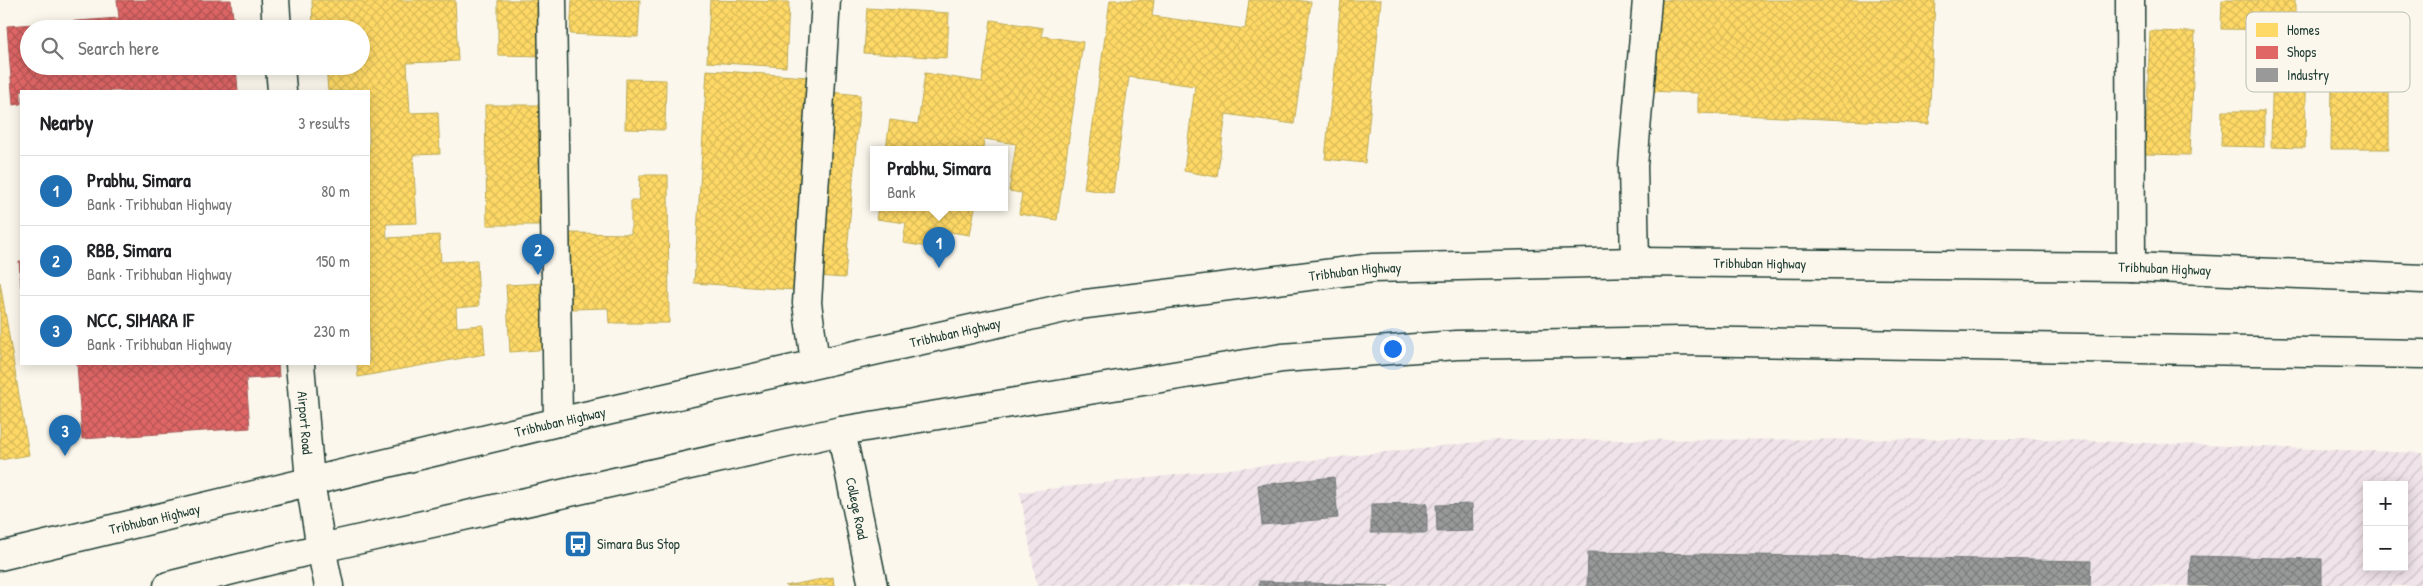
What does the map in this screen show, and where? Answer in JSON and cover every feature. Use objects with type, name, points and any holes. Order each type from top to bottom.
[{"type":"main road","points":[[275,0],[276,20]]},
{"type":"main road","points":[[552,0],[558,422]]},
{"type":"main road","points":[[815,362],[807,303],[826,0]]},
{"type":"main road","points":[[1635,262],[1633,166],[1647,0]]},
{"type":"main road","points":[[2130,0],[2130,267]]},
{"type":"main road","points":[[281,75],[282,90]]},
{"type":"main road","name":"Tribhuban Highway","points":[[0,556],[815,362],[1078,305],[1363,270],[1635,262],[2130,267],[2423,279]]},
{"type":"main road","points":[[168,586],[321,548],[841,431],[1282,358],[1457,345],[1681,341],[2423,354]]},
{"type":"main road","name":"Airport Road","points":[[300,365],[310,481]]},
{"type":"main road","name":"College Road","points":[[841,431],[873,586]]},
{"type":"main road","points":[[310,481],[329,586]]},
{"type":"shaded area","points":[[2037,439],[2423,453],[2423,586],[1037,586],[1020,492],[1496,440]]},
{"type":"building: Homes","points":[[312,0],[455,0],[458,61],[407,63],[410,113],[438,112],[440,154],[413,155],[417,223],[386,224],[387,238],[439,235],[441,262],[477,260],[479,306],[456,308],[457,327],[483,325],[485,354],[358,377],[357,365],[370,365],[370,90],[328,90],[327,75],[370,75],[370,20],[313,20]]},
{"type":"building: Homes","points":[[498,0],[545,0],[544,56],[498,55]]},
{"type":"building: Homes","points":[[572,0],[640,0],[638,37],[570,34]]},
{"type":"building: Homes","points":[[710,0],[789,2],[786,67],[707,62]]},
{"type":"building: Homes","points":[[1110,0],[1154,0],[1152,16],[1245,29],[1249,0],[1311,2],[1294,124],[1226,114],[1217,177],[1184,171],[1195,86],[1129,77],[1113,193],[1084,189]]},
{"type":"building: Homes","points":[[1341,0],[1381,0],[1365,163],[1325,159]]},
{"type":"building: Homes","points":[[1652,0],[1935,0],[1929,124],[1698,113],[1698,93],[1648,91]]},
{"type":"building: Homes","points":[[2222,0],[2295,0],[2295,12],[2246,12],[2246,29],[2221,29]]},
{"type":"building: Homes","points":[[867,8],[949,13],[947,58],[864,53]]},
{"type":"building: Homes","points":[[991,20],[1043,28],[1041,36],[1083,42],[1057,220],[1019,214],[1022,193],[1009,191],[1016,144],[984,139],[983,146],[886,146],[890,120],[918,124],[925,73],[982,82]]},
{"type":"building: Homes","points":[[2150,31],[2195,32],[2190,155],[2145,154]]},
{"type":"building: Homes","points":[[707,70],[808,77],[794,290],[694,283]]},
{"type":"building: Homes","points":[[626,79],[666,80],[665,130],[625,129]]},
{"type":"building: Homes","points":[[830,92],[860,95],[845,278],[816,276]]},
{"type":"building: Homes","points":[[2272,92],[2306,92],[2305,148],[2271,147]]},
{"type":"building: Homes","points":[[2332,92],[2389,92],[2389,149],[2331,149]]},
{"type":"building: Homes","points":[[485,105],[543,105],[544,225],[487,225]]},
{"type":"building: Homes","points":[[2222,111],[2264,111],[2264,147],[2221,146]]},
{"type":"building: Homes","points":[[640,175],[668,175],[669,323],[609,323],[608,308],[571,309],[570,233],[631,234],[631,200],[639,200]]},
{"type":"building: Homes","points":[[877,211],[974,211],[970,235],[943,231],[941,249],[903,243],[906,223],[876,219]]},
{"type":"building: Homes","points":[[0,282],[29,455],[0,460]]},
{"type":"building: Homes","points":[[546,283],[551,349],[510,352],[506,285]]},
{"type":"building: Homes","points":[[833,577],[834,586],[785,586]]},
{"type":"building: Shops","points":[[117,0],[231,0],[233,20],[91,20],[119,18]]},
{"type":"building: Shops","points":[[20,25],[20,75],[237,75],[238,90],[20,90],[20,104],[13,105],[7,26]]},
{"type":"building: Shops","points":[[77,365],[278,365],[279,377],[246,379],[250,428],[82,439]]},
{"type":"building: Industry","points":[[1334,477],[1338,518],[1262,525],[1258,485]]},
{"type":"building: Industry","points":[[1427,503],[1427,533],[1371,533],[1371,504]]},
{"type":"building: Industry","points":[[1472,504],[1473,531],[1437,532],[1436,505]]},
{"type":"building: Industry","points":[[1588,552],[2091,561],[2090,586],[1587,586]]},
{"type":"building: Industry","points":[[2191,556],[2322,559],[2322,586],[2190,586]]},
{"type":"building: Industry","points":[[1259,581],[1389,586],[1259,586]]},
{"type":"place","name":"Prabhu, Simara","points":[[939,268]]},
{"type":"place","name":"RBB, Simara","points":[[538,275]]},
{"type":"place","name":"NCC, SIMARA IF","points":[[65,456]]},
{"type":"place","name":"Simara Bus Stop","points":[[578,544]]}]
